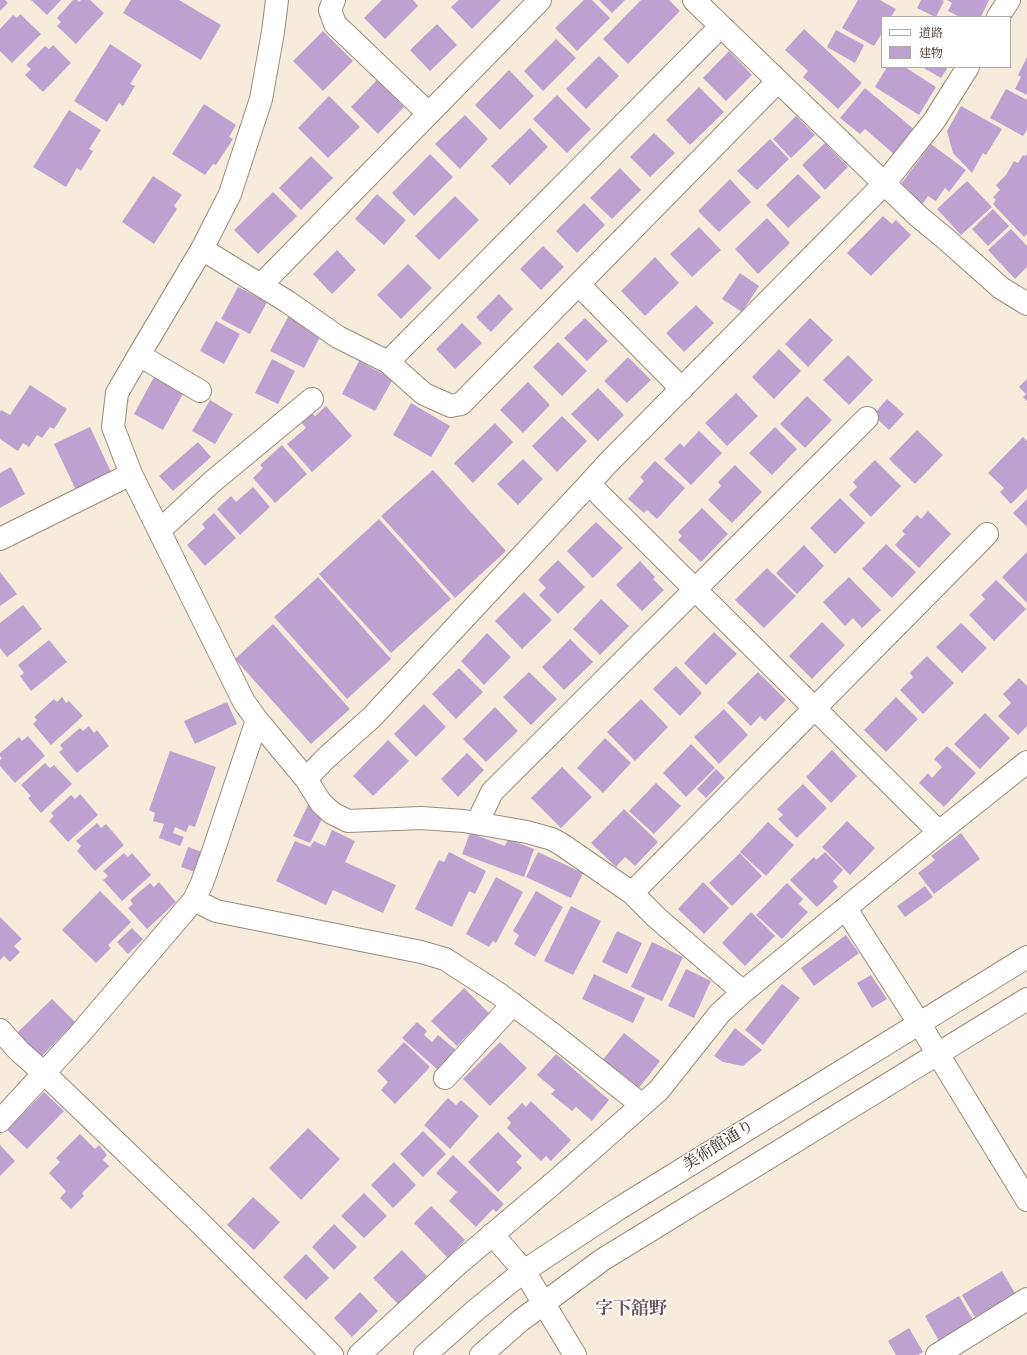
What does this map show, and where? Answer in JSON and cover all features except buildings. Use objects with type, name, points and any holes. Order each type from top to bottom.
[{"type":"street","points":[[277,0],[261,99],[230,194],[202,249],[138,355],[118,393],[113,427],[132,474],[244,702],[306,779],[321,803],[332,813],[348,821],[421,818],[464,821],[527,832],[552,839],[632,893],[657,918],[743,992]]},
{"type":"street","points":[[334,0],[330,10],[335,24],[428,113]]},
{"type":"street","points":[[261,284],[540,0]]},
{"type":"street","points":[[694,0],[918,216],[1001,288],[1027,304]]},
{"type":"street","points":[[999,16],[1009,0]]},
{"type":"street","points":[[388,362],[721,26]]},
{"type":"street","points":[[306,779],[325,759],[372,717],[607,464],[884,184],[934,121],[967,68]]},
{"type":"street","points":[[202,249],[261,284],[338,338],[388,362],[424,394],[451,406],[461,404],[778,81]]},
{"type":"street","points":[[578,285],[682,389]]},
{"type":"street","points":[[138,355],[200,391]]},
{"type":"street","points":[[159,531],[212,482],[312,399]]},
{"type":"street","points":[[480,824],[481,815],[492,792],[867,418]]},
{"type":"street","points":[[0,539],[132,474]]},
{"type":"street","points":[[589,484],[939,832]]},
{"type":"street","points":[[632,893],[987,534]]},
{"type":"street","points":[[0,1121],[44,1073],[194,900],[214,850],[257,720]]},
{"type":"street","points":[[359,1355],[459,1263],[659,1090],[720,1013],[743,992],[1027,762]]},
{"type":"street","points":[[194,900],[216,911],[433,955],[445,959],[513,1004],[642,1105]]},
{"type":"street","points":[[846,909],[919,1023],[1027,1200]]},
{"type":"street","name":"美術館通り","points":[[426,1355],[477,1309],[524,1271],[618,1209],[1027,957]]},
{"type":"street","points":[[481,1355],[544,1303],[602,1260],[1027,999]]},
{"type":"street","points":[[445,1078],[513,1004]]},
{"type":"street","points":[[0,1030],[19,1051],[44,1073],[198,1221],[332,1355]]},
{"type":"street","points":[[492,1234],[524,1271],[576,1355]]},
{"type":"street","points":[[937,1355],[1027,1299]]},
{"type":"district","name":"字下舘野","points":[[631,1310]]}]
